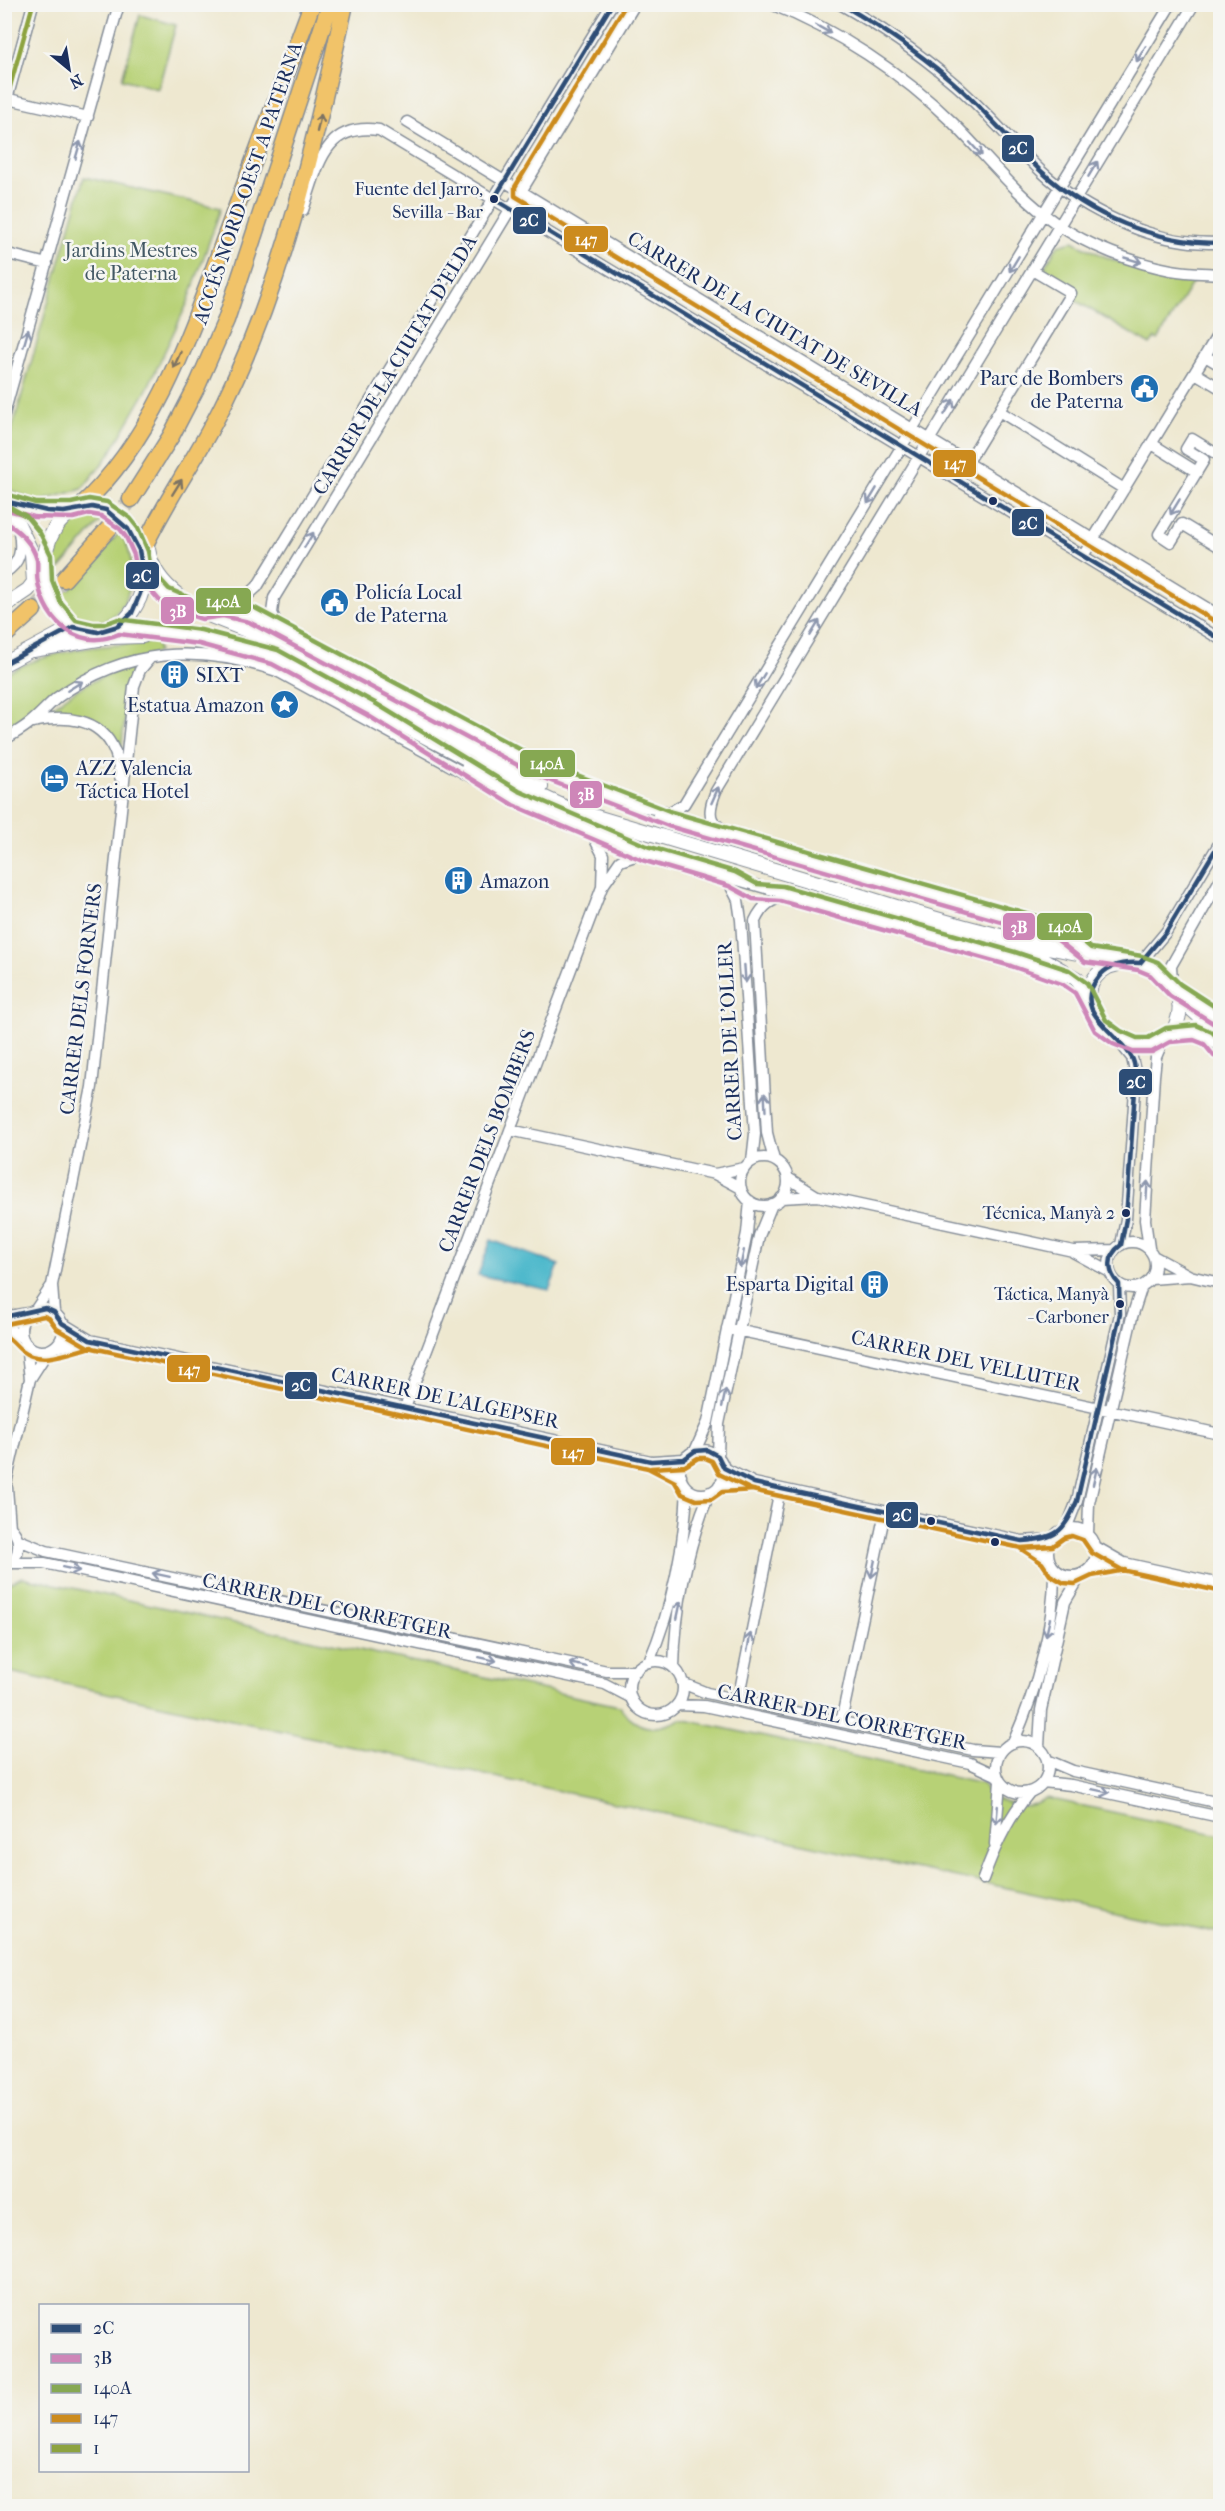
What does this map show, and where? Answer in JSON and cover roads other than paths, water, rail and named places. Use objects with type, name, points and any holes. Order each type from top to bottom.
[{"type":"main road","points":[[76,509],[104,485],[120,465],[148,422],[174,368],[201,306],[312,4]]},
{"type":"main road","name":"ACCÉS NORD-OEST A PATERNA","points":[[131,498],[171,436],[198,384],[226,320],[330,4]]},
{"type":"main road","points":[[145,545],[156,521],[198,454],[226,401],[269,300],[313,148],[345,4]]},
{"type":"main road","points":[[64,579],[111,526]]},
{"type":"main road","points":[[4,636],[33,610]]},
{"type":"street","points":[[33,4],[6,102],[88,117]]},
{"type":"street","points":[[4,414],[119,4]]},
{"type":"street","name":"CARRER DE LA CIUTAT D'ELDA","points":[[223,608],[248,595],[262,580],[612,4]]},
{"type":"street","name":"CARRER DE LA CIUTAT D'ELDA","points":[[279,628],[272,613],[274,598],[635,4]]},
{"type":"street","points":[[771,4],[795,14],[846,42],[916,91],[953,123],[989,163],[1059,225],[1124,258],[1172,271],[1221,274]]},
{"type":"street","points":[[840,4],[882,28],[949,79],[985,112],[1044,174],[1076,199],[1147,232],[1183,241],[1221,243]]},
{"type":"street","points":[[630,804],[670,812],[678,810],[684,804],[1171,4]]},
{"type":"street","points":[[738,838],[716,826],[710,817],[710,807],[716,791],[1194,4]]},
{"type":"street","name":"CARRER DE LA CIUTAT DE SEVILLA","points":[[407,122],[1221,616]]},
{"type":"street","name":"CARRER DE LA CIUTAT DE SEVILLA","points":[[269,300],[324,152],[340,135],[361,128],[379,130],[1221,639]]},
{"type":"street","points":[[4,254],[46,264]]},
{"type":"street","points":[[968,462],[1071,293],[1032,270]]},
{"type":"street","points":[[1083,556],[1221,331]]},
{"type":"street","points":[[1205,356],[1221,365]]},
{"type":"street","points":[[4,366],[17,370]]},
{"type":"street","points":[[1195,373],[1221,388]]},
{"type":"street","points":[[999,411],[1124,489]]},
{"type":"street","points":[[1219,543],[1182,524],[1171,542],[1159,534],[1204,460],[1186,449],[1192,439],[1221,456]]},
{"type":"street","points":[[1152,444],[1197,472]]},
{"type":"street","points":[[4,501],[35,510],[98,507],[113,514],[145,545],[157,575],[175,593],[204,612],[223,608],[252,615],[541,769],[670,819],[1058,930],[1088,955]]},
{"type":"street","points":[[4,606],[28,590],[34,582],[44,563],[53,531],[61,520],[76,509]]},
{"type":"street","points":[[12,518],[26,526],[44,563],[45,582],[59,614],[73,627],[92,632],[106,631],[118,626],[130,615],[138,602],[144,572],[145,545]]},
{"type":"street","points":[[4,573],[15,567],[20,557],[12,518]]},
{"type":"street","points":[[12,518],[32,553],[34,582]]},
{"type":"street","points":[[144,572],[164,595],[178,603],[274,641],[569,802],[610,821]]},
{"type":"street","points":[[262,580],[272,590],[279,590]]},
{"type":"street","points":[[118,626],[211,639],[275,657],[519,786],[569,809],[973,929],[1088,955],[1140,963],[1154,969],[1208,1023],[1221,1051]]},
{"type":"street","points":[[4,664],[73,627]]},
{"type":"street","points":[[33,650],[110,637],[178,634]]},
{"type":"street","points":[[4,740],[30,723],[58,698],[92,676],[120,665],[150,658],[197,653],[248,662],[277,671],[475,779],[497,787],[591,832],[644,853],[1012,959],[1066,977],[1081,988],[1090,999]]},
{"type":"street","name":"CARRER DELS FORNERS","points":[[54,1312],[52,1285],[92,1087],[134,686],[140,670],[150,658]]},
{"type":"street","points":[[371,709],[462,763],[497,787]]},
{"type":"street","name":"CARRER DELS FORNERS","points":[[30,723],[47,719],[72,718],[84,721],[96,728],[115,750],[122,786]]},
{"type":"street","points":[[719,747],[736,758]]},
{"type":"street","name":"CARRER DELS BOMBERS","points":[[591,832],[603,855],[602,887]]},
{"type":"street","points":[[1140,963],[1166,932],[1221,842]]},
{"type":"street","name":"CARRER DELS BOMBERS","points":[[405,1408],[602,887],[620,861],[644,853]]},
{"type":"street","name":"CARRER DE L'OLLER","points":[[726,877],[738,900],[741,920],[755,1134],[748,1164]]},
{"type":"street","points":[[1088,1534],[1089,1503],[1132,1317],[1146,1282],[1156,1265],[1145,1220],[1156,1057],[1166,1037],[1176,1026],[1180,1012],[1171,966],[1221,880]]},
{"type":"street","name":"CARRER DE L'OLLER","points":[[774,1160],[767,1133],[755,921],[761,908],[770,900],[788,895]]},
{"type":"street","name":"CARRER DE L'OLLER","points":[[741,920],[755,921]]},
{"type":"street","points":[[973,929],[1044,960],[1077,979],[1090,999]]},
{"type":"street","points":[[1110,1272],[1109,1264],[1126,1219],[1136,1076],[1132,1058],[1117,1038],[1100,1025],[1091,1009],[1090,999],[1095,980],[1107,968],[1125,962]]},
{"type":"street","points":[[1176,991],[1221,1019]]},
{"type":"street","points":[[1117,1038],[1136,1045],[1150,1045],[1166,1037],[1195,1032],[1216,1037]]},
{"type":"street","points":[[510,1130],[715,1174],[741,1188]]},
{"type":"street","points":[[651,1461],[684,1459],[695,1451],[708,1422],[759,1236],[776,1201],[788,1185],[788,1178],[781,1164],[774,1160],[759,1158],[748,1164],[715,1174]]},
{"type":"street","points":[[748,1164],[740,1181],[741,1188],[750,1201],[764,1206],[776,1201],[818,1196]]},
{"type":"street","points":[[788,1178],[818,1196],[1073,1251],[1117,1247],[1135,1241],[1190,1276],[1221,1283]]},
{"type":"street","points":[[750,1201],[718,1424],[718,1456],[724,1468],[754,1483],[780,1489],[1022,1541],[1051,1539],[1066,1529],[1077,1501],[1120,1314],[1119,1284]]},
{"type":"street","points":[[1073,1251],[1110,1272],[1119,1284],[1126,1287],[1190,1276]]},
{"type":"street","name":"CARRER DELS FORNERS","points":[[32,1311],[52,1285]]},
{"type":"street","points":[[4,1317],[45,1308],[54,1312],[62,1323],[90,1340]]},
{"type":"street","points":[[9,1565],[19,1552],[19,1540],[7,1525],[6,1490],[30,1378],[21,1324],[32,1311]]},
{"type":"street","points":[[30,1378],[60,1340],[63,1332],[62,1323]]},
{"type":"street","points":[[4,1326],[40,1352],[90,1340]]},
{"type":"street","name":"CARRER DEL VELLUTER","points":[[733,1329],[1221,1434]]},
{"type":"street","name":"CARRER DE L'ALGEPSER","points":[[90,1340],[651,1461]]},
{"type":"street","points":[[695,1451],[707,1450],[718,1456]]},
{"type":"street","points":[[649,1662],[663,1628],[686,1521],[687,1488],[681,1476],[684,1459]]},
{"type":"street","points":[[651,1461],[681,1476]]},
{"type":"street","points":[[674,1668],[658,1661],[649,1662],[636,1671],[629,1683],[630,1697],[639,1709],[651,1715],[666,1713],[677,1705],[683,1690],[674,1668],[675,1631],[697,1523],[724,1468]]},
{"type":"street","points":[[687,1488],[698,1493],[715,1488],[754,1483]]},
{"type":"street","points":[[738,1700],[780,1489]]},
{"type":"street","points":[[841,1722],[885,1512]]},
{"type":"street","points":[[1066,1529],[1081,1530],[1088,1534],[1096,1546],[1124,1563],[1221,1584]]},
{"type":"street","points":[[1048,1558],[1051,1539]]},
{"type":"street","name":"CARRER DEL CORRETGER","points":[[19,1540],[46,1551],[607,1671],[636,1671]]},
{"type":"street","points":[[1013,1743],[1032,1696],[1054,1600],[1054,1569],[1048,1558],[1022,1541]]},
{"type":"street","points":[[983,1879],[994,1848],[1014,1811],[1047,1775],[1047,1760],[1039,1747],[1041,1710],[1065,1602],[1096,1554],[1096,1546]]},
{"type":"street","name":"CARRER DEL CORRETGER","points":[[9,1565],[44,1563],[605,1684],[630,1697]]},
{"type":"street","points":[[1054,1569],[1066,1576],[1124,1563]]},
{"type":"street","name":"CARRER DEL CORRETGER","points":[[682,1683],[707,1693],[738,1700],[973,1750],[1000,1752]]},
{"type":"street","name":"CARRER DEL CORRETGER","points":[[677,1705],[704,1706],[970,1763],[998,1778]]},
{"type":"street","points":[[994,1848],[998,1778],[995,1767],[1000,1752],[1013,1743],[1022,1741],[1039,1747]]},
{"type":"street","points":[[1047,1760],[1073,1771],[1221,1803]]},
{"type":"street","points":[[998,1778],[1012,1792],[1029,1793]]},
{"type":"street","points":[[1043,1782],[1071,1785],[1221,1817]]},
{"type":"water","points":[[491,1240],[559,1265],[549,1290],[478,1275]]},
{"type":"tunnel","points":[[111,526],[131,499]]},
{"type":"tunnel","points":[[33,610],[64,579]]},
{"type":"place","name":"Fuente del Jarro, Sevilla - Bar","points":[[494,199]]},
{"type":"place","name":"Parc de Bombers de Paterna","points":[[1144,389]]},
{"type":"place","name":"Policía Local de Paterna","points":[[334,603]]},
{"type":"place","name":"SIXT","points":[[175,675]]},
{"type":"place","name":"Estatua Amazon","points":[[285,705]]},
{"type":"place","name":"AZZ Valencia Táctica Hotel","points":[[55,779]]},
{"type":"place","name":"Amazon","points":[[459,881]]},
{"type":"place","name":"Técnica, Manyà 2","points":[[1126,1213]]},
{"type":"place","name":"Esparta Digital","points":[[875,1284]]},
{"type":"place","name":"Táctica, Manyà - Carboner","points":[[1120,1304]]},
{"type":"park label","name":"Jardins Mestres de Paterna","points":[[131,262]]}]
